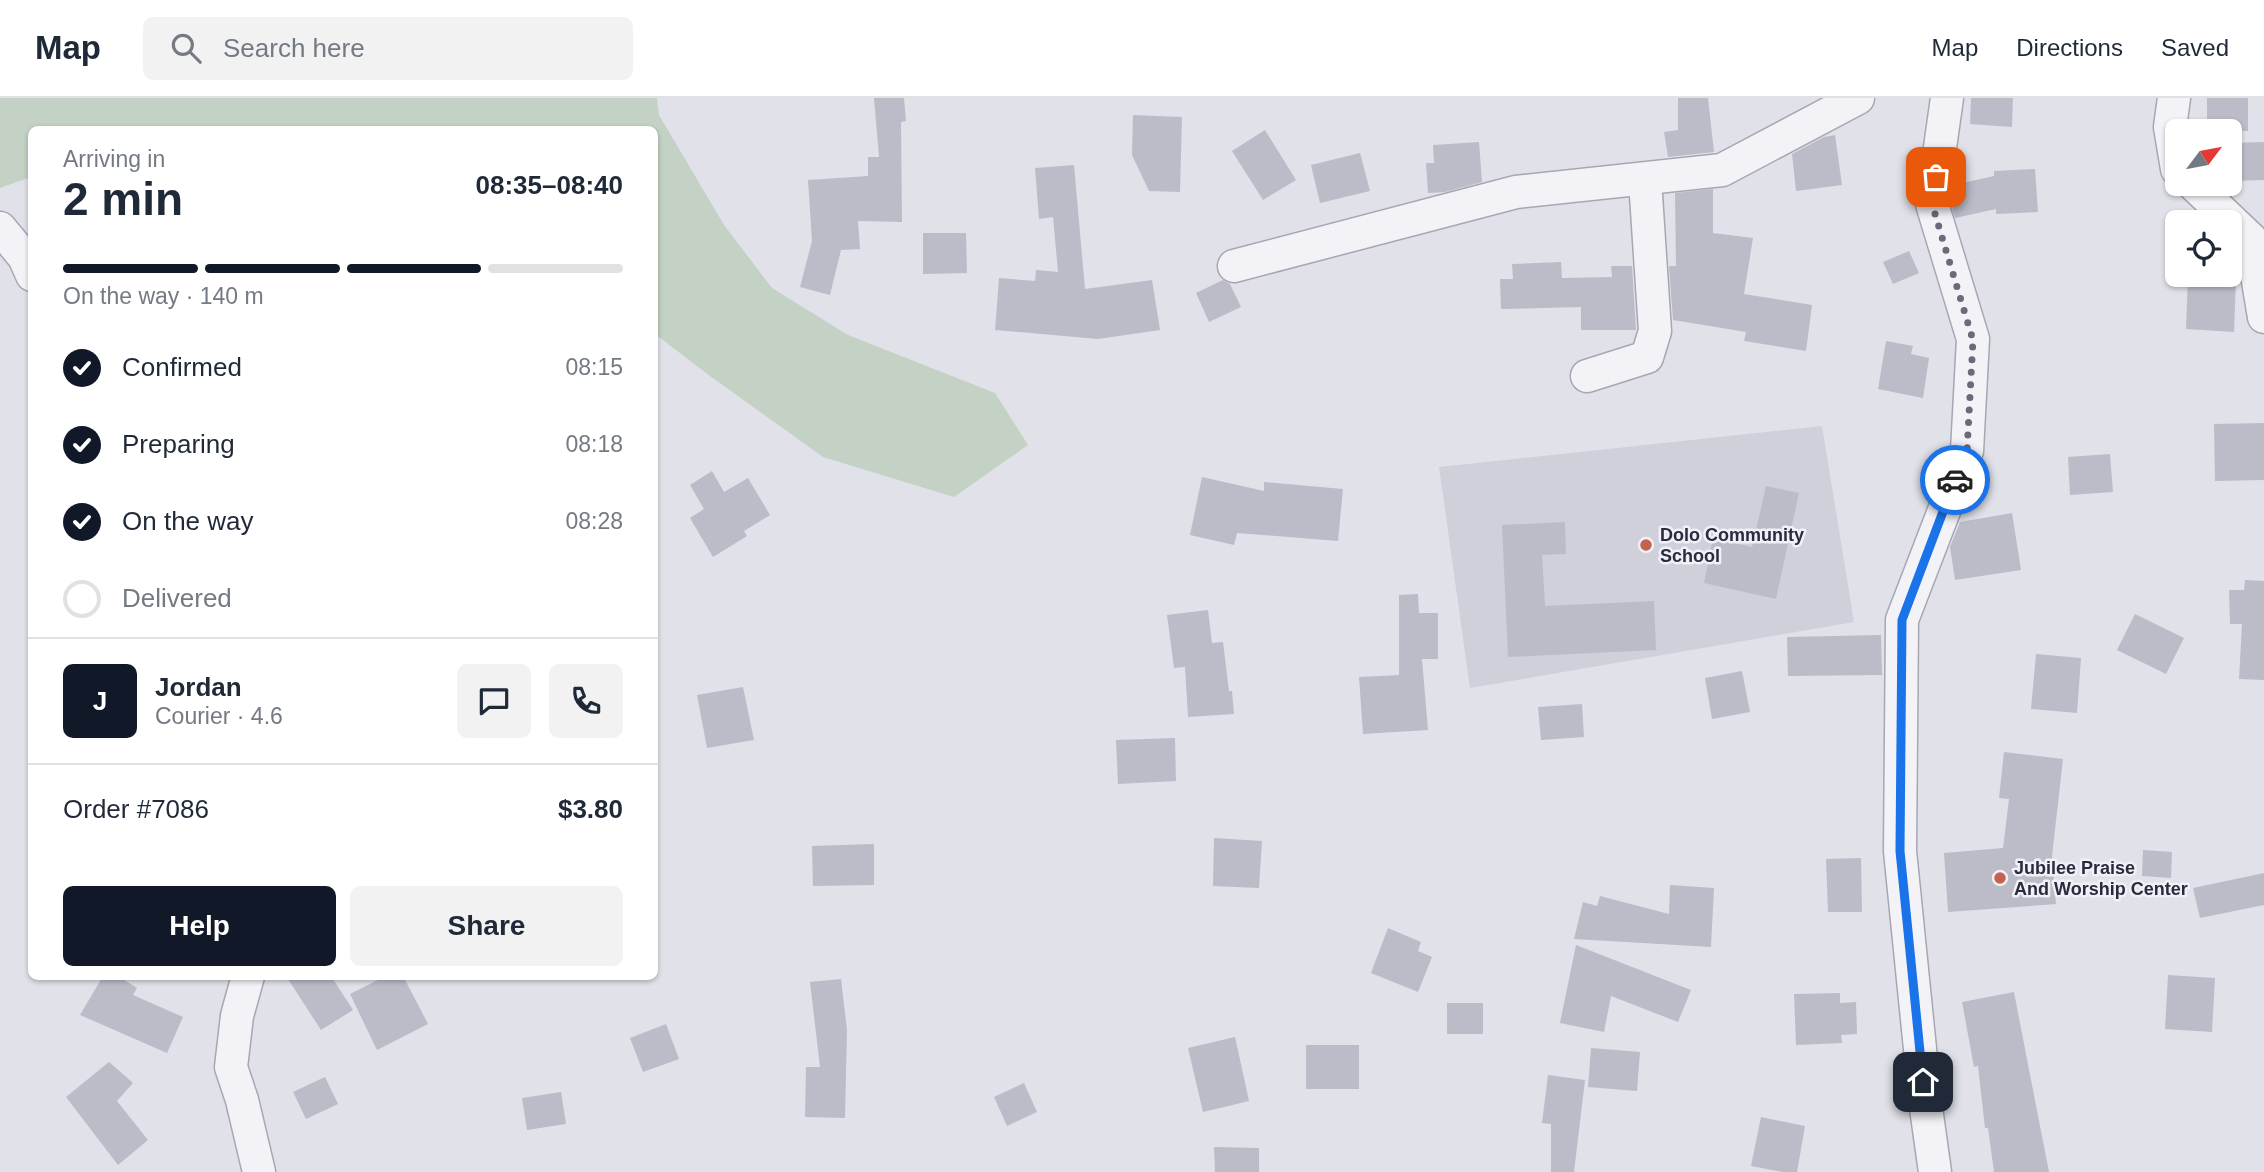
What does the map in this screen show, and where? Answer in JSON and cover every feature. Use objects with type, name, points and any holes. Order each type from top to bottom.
[{"type":"street","points":[[1234,266],[1516,192],[1722,170],[1858,98]]},
{"type":"street","points":[[1935,1172],[1900,851],[1902,620],[1967,451],[1973,340],[1932,204],[1947,98]]},
{"type":"street","points":[[2171,119],[2174,98]]},
{"type":"street","points":[[1587,376],[1647,356],[1655,331],[1645,180]]},
{"type":"street","points":[[2206,196],[2251,239],[2264,317]]},
{"type":"street","points":[[0,229],[24,257],[28,266]]},
{"type":"street","points":[[247,980],[237,1016],[231,1067],[260,1172]]},
{"type":"shaded area","name":"Dolo Community School","points":[[1822,426],[1854,622],[1470,688],[1439,467]]},
{"type":"green space","points":[[0,98],[657,98],[659,115],[724,225],[772,288],[848,335],[995,393],[1028,445],[954,497],[823,457],[658,336],[658,126],[28,126],[28,178],[0,188]]},
{"type":"building","points":[[874,98],[904,98],[906,121],[901,122],[902,222],[858,221],[860,249],[841,250],[830,295],[800,287],[812,241],[808,180],[868,176],[868,157],[879,157]]},
{"type":"building","points":[[1678,98],[1708,98],[1714,152],[1668,157],[1664,132],[1678,130]]},
{"type":"building","points":[[1971,98],[2013,98],[2012,127],[1970,124]]},
{"type":"building","points":[[2207,98],[2248,98],[2248,131],[2242,131],[2242,119],[2207,119]]},
{"type":"building","points":[[1133,115],[1182,117],[1180,192],[1149,191],[1132,155]]},
{"type":"building","points":[[1265,130],[1296,180],[1263,200],[1232,151]]},
{"type":"building","points":[[1835,135],[1842,185],[1796,191],[1792,154],[1824,137]]},
{"type":"building","points":[[1479,142],[1482,182],[1445,192],[1428,193],[1426,163],[1434,163],[1433,145]]},
{"type":"building","points":[[2264,142],[2264,180],[2242,181],[2242,143]]},
{"type":"building","points":[[1360,153],[1370,191],[1320,203],[1311,165]]},
{"type":"building","points":[[1074,165],[1085,289],[1152,280],[1160,330],[1098,339],[995,330],[999,278],[1035,281],[1036,270],[1058,272],[1053,217],[1039,219],[1035,168]]},
{"type":"building","points":[[2035,169],[2038,212],[1996,214],[1996,209],[1955,218],[1951,203],[1953,185],[1994,176],[1994,171]]},
{"type":"building","points":[[1713,189],[1713,233],[1753,238],[1744,294],[1812,305],[1806,351],[1744,341],[1746,332],[1673,320],[1669,266],[1676,266],[1675,193]]},
{"type":"building","points":[[923,233],[966,233],[967,273],[923,274]]},
{"type":"building","points":[[1909,251],[1919,273],[1893,284],[1883,262]]},
{"type":"building","points":[[1561,262],[1562,278],[1612,277],[1611,266],[1632,266],[1636,330],[1581,330],[1581,307],[1501,309],[1500,279],[1513,279],[1512,264]]},
{"type":"building","points":[[1223,280],[1230,284],[1241,307],[1209,322],[1196,293]]},
{"type":"building","points":[[2188,287],[2236,287],[2234,332],[2186,329]]},
{"type":"building","points":[[1886,341],[1913,346],[1911,354],[1929,358],[1923,398],[1878,389]]},
{"type":"building","points":[[2264,423],[2264,480],[2215,481],[2214,424]]},
{"type":"building","points":[[2110,454],[2113,492],[2070,495],[2068,457]]},
{"type":"building","points":[[712,471],[724,492],[748,478],[770,515],[744,531],[747,536],[713,557],[690,518],[704,509],[690,485]]},
{"type":"building","points":[[1202,477],[1264,491],[1264,482],[1343,489],[1338,541],[1237,533],[1234,545],[1190,535]]},
{"type":"building","points":[[1766,486],[1799,493],[1776,599],[1704,583],[1713,538],[1752,547]]},
{"type":"building","points":[[2012,513],[2021,570],[1955,580],[1950,547],[1960,522]]},
{"type":"building","points":[[1565,522],[1566,554],[1542,555],[1545,606],[1654,601],[1656,650],[1508,657],[1502,525]]},
{"type":"building","points":[[2245,580],[2264,581],[2264,680],[2239,679],[2242,624],[2230,624],[2229,590],[2244,590]]},
{"type":"building","points":[[1418,594],[1419,613],[1438,613],[1438,659],[1422,659],[1428,730],[1363,734],[1359,677],[1399,675],[1399,595]]},
{"type":"building","points":[[1208,610],[1212,643],[1223,642],[1234,714],[1188,717],[1185,667],[1174,668],[1167,615]]},
{"type":"building","points":[[2135,614],[2184,638],[2166,674],[2117,650]]},
{"type":"building","points":[[1881,635],[1882,675],[1788,676],[1787,637]]},
{"type":"building","points":[[2036,654],[2081,658],[2077,713],[2031,709]]},
{"type":"building","points":[[1742,671],[1750,712],[1712,719],[1705,678]]},
{"type":"building","points":[[743,687],[754,740],[707,748],[697,695]]},
{"type":"building","points":[[1582,704],[1584,737],[1541,740],[1538,707]]},
{"type":"building","points":[[1175,738],[1176,781],[1118,784],[1116,740]]},
{"type":"building","points":[[2004,752],[2063,759],[2052,856],[2056,904],[1948,912],[1944,853],[2003,848],[2009,799],[1999,798]]},
{"type":"building","points":[[1214,838],[1262,841],[1259,888],[1213,886]]},
{"type":"building","points":[[874,844],[874,885],[813,886],[812,846]]},
{"type":"building","points":[[2143,850],[2172,852],[2171,878],[2142,876]]},
{"type":"building","points":[[1861,858],[1862,912],[1828,912],[1826,859]]},
{"type":"building","points":[[2264,873],[2264,905],[2200,918],[2193,888]]},
{"type":"building","points":[[1670,885],[1714,888],[1711,947],[1574,939],[1583,902],[1597,906],[1600,896],[1669,914]]},
{"type":"building","points":[[1388,928],[1421,942],[1418,951],[1432,957],[1418,992],[1371,973]]},
{"type":"building","points":[[1576,945],[1691,990],[1678,1022],[1611,996],[1604,1032],[1560,1023]]},
{"type":"building","points":[[2168,975],[2215,978],[2212,1032],[2165,1029]]},
{"type":"building","points":[[841,979],[847,1030],[845,1118],[805,1117],[806,1067],[820,1067],[810,982]]},
{"type":"building","points":[[101,980],[124,980],[137,988],[133,995],[183,1017],[167,1053],[80,1015]]},
{"type":"building","points":[[289,980],[334,980],[353,1010],[321,1030]]},
{"type":"building","points":[[378,980],[405,980],[428,1024],[377,1050],[350,994]]},
{"type":"building","points":[[2014,992],[2049,1172],[1994,1172],[1988,1128],[1985,1128],[1978,1066],[1974,1067],[1962,1002]]},
{"type":"building","points":[[1840,993],[1840,1003],[1856,1002],[1857,1034],[1841,1035],[1842,1043],[1796,1045],[1794,994]]},
{"type":"building","points":[[1447,1003],[1483,1003],[1483,1034],[1447,1034]]},
{"type":"building","points":[[666,1024],[679,1059],[643,1072],[630,1038]]},
{"type":"building","points":[[1235,1037],[1249,1101],[1203,1112],[1188,1048]]},
{"type":"building","points":[[1306,1045],[1359,1045],[1359,1089],[1306,1089]]},
{"type":"building","points":[[1591,1048],[1640,1052],[1637,1091],[1588,1087]]},
{"type":"building","points":[[109,1062],[133,1083],[117,1101],[148,1140],[118,1165],[66,1097]]},
{"type":"building","points":[[1548,1075],[1585,1080],[1574,1172],[1551,1172],[1551,1124],[1542,1123]]},
{"type":"building","points":[[325,1077],[338,1104],[306,1119],[293,1092]]},
{"type":"building","points":[[1024,1083],[1037,1112],[1007,1126],[994,1097]]},
{"type":"building","points":[[561,1092],[566,1124],[527,1130],[522,1098]]},
{"type":"building","points":[[1761,1117],[1805,1126],[1797,1172],[1751,1166]]},
{"type":"building","points":[[1214,1147],[1259,1148],[1259,1172],[1215,1172]]},
{"type":"way so far","points":[[1936,177],[1932,204],[1973,340],[1967,451],[1955,480]]},
{"type":"place","name":"Dolo Community School","points":[[1646,545]]},
{"type":"place","name":"Jubilee Praise And Worship Center","points":[[2000,878]]},
{"type":"route","points":[[1923,1082],[1900,851],[1902,620],[1955,480]]}]
